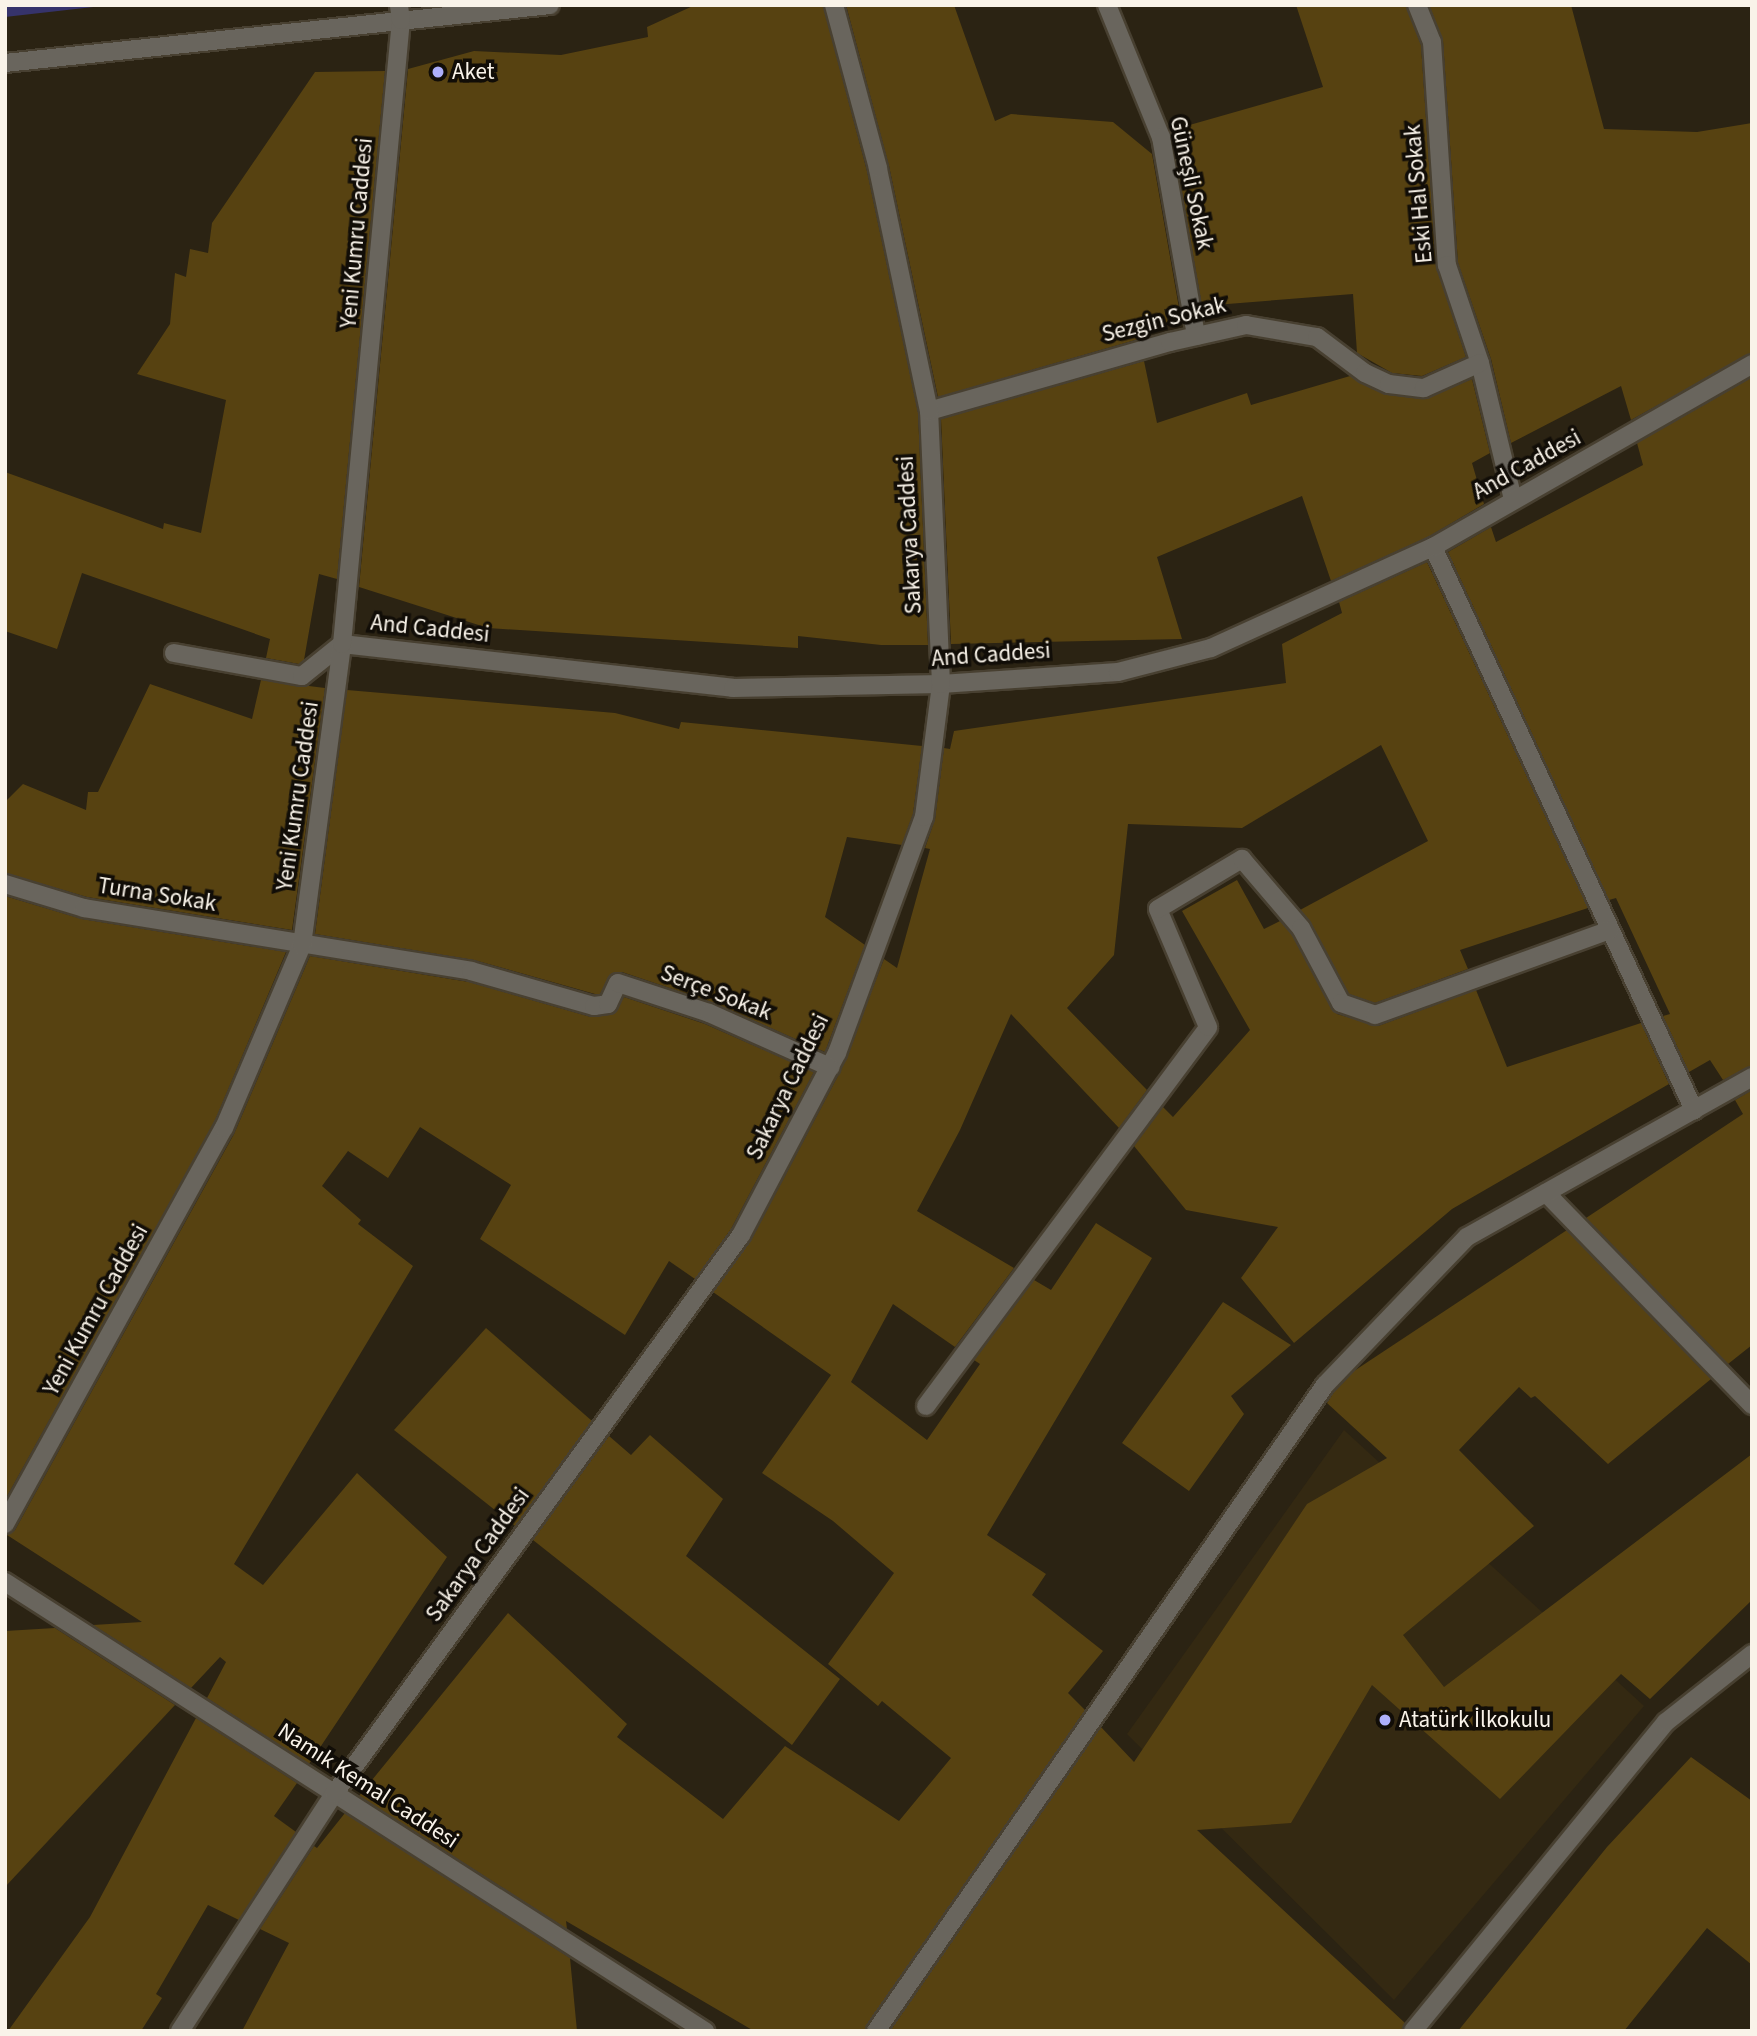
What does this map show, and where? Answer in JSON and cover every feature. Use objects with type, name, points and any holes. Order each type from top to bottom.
[{"type":"street","points":[[5,63],[400,13],[550,5]]},
{"type":"street","name":"Sakarya Caddesi","points":[[180,2031],[334,1794],[741,1234],[830,1067],[924,817],[942,684],[929,411],[878,168],[834,5]]},
{"type":"street","name":"Güneşli Sokak","points":[[1107,5],[1161,137],[1196,336]]},
{"type":"street","name":"Eski Hal Sokak","points":[[1417,5],[1432,42],[1447,265],[1480,363],[1513,499]]},
{"type":"street","name":"Yeni Kumru Caddesi","points":[[5,1524],[224,1128],[302,945],[342,644],[400,13]]},
{"type":"street","name":"Sezgin Sokak","points":[[929,411],[1246,324],[1317,337],[1365,373],[1389,384],[1424,388],[1480,363]]},
{"type":"street","name":"And Caddesi","points":[[174,653],[302,676],[342,644],[733,688],[942,684],[1118,672],[1211,648],[1433,547],[1513,499],[1576,469],[1752,365]]},
{"type":"street","points":[[1433,547],[1694,1110]]},
{"type":"street","points":[[926,1406],[1208,1027],[1158,909],[1242,859],[1301,928],[1341,1003],[1375,1015],[1610,930]]},
{"type":"street","name":"Turna Sokak","points":[[5,884],[84,908],[302,945]]},
{"type":"street","name":"Serçe Sokak","points":[[302,945],[383,954],[522,986],[594,1006],[608,1004],[618,983],[709,1013],[830,1067]]},
{"type":"street","points":[[876,2031],[1325,1385],[1467,1237],[1752,1077]]},
{"type":"street","points":[[1546,1193],[1752,1405]]},
{"type":"street","name":"Namık Kemal Caddesi","points":[[5,1582],[705,2031]]},
{"type":"street","points":[[1413,2031],[1666,1722],[1752,1654]]},
{"type":"shaded area","points":[[5,5],[111,5],[5,17]]},
{"type":"shaded area","name":"Atatürk İlkokulu","points":[[1344,1430],[1644,1706],[1394,2000],[1127,1734]]},
{"type":"building","points":[[695,5],[823,5],[867,171],[918,412],[928,645],[881,645],[798,636],[798,648],[488,628],[359,587],[408,69],[474,51],[561,55],[648,37],[647,27]]},
{"type":"building","points":[[846,5],[954,5],[995,121],[1011,114],[1113,122],[1152,154],[1179,308],[1164,309],[1168,322],[1139,339],[938,397],[889,166]]},
{"type":"building","points":[[1296,5],[1406,5],[1421,45],[1436,266],[1466,357],[1422,376],[1392,373],[1357,353],[1353,294],[1202,306],[1179,175],[1190,184],[1186,126],[1323,87]]},
{"type":"building","points":[[1429,5],[1571,5],[1604,129],[1697,132],[1752,123],[1752,353],[1631,420],[1621,386],[1511,443],[1491,359],[1458,263],[1443,41]]},
{"type":"building","points":[[385,71],[337,579],[319,574],[304,660],[299,664],[266,658],[270,639],[82,573],[57,649],[5,631],[5,472],[163,529],[164,523],[201,533],[226,400],[137,374],[170,324],[175,273],[186,277],[190,249],[208,253],[212,223],[315,72]]},
{"type":"building","points":[[1144,361],[1157,423],[1247,393],[1251,405],[1350,376],[1385,394],[1423,399],[1472,379],[1490,453],[1472,463],[1484,504],[1428,537],[1331,581],[1302,496],[1157,557],[1182,639],[951,644],[941,419]]},
{"type":"building","points":[[1752,377],[1752,1066],[1723,1080],[1710,1060],[1689,1072],[1663,1016],[1670,1014],[1616,898],[1609,900],[1448,552],[1491,527],[1496,542],[1643,465],[1637,443]]},
{"type":"building","points":[[1427,562],[1588,908],[1460,950],[1468,969],[1375,1003],[1349,994],[1300,910],[1428,841],[1381,745],[1242,828],[1128,824],[1114,955],[1067,1008],[1147,1090],[1119,1128],[1011,1014],[960,1130],[917,1211],[1014,1268],[955,1347],[893,1304],[851,1382],[927,1440],[980,1364],[974,1360],[1034,1280],[1051,1290],[1096,1223],[1152,1258],[987,1535],[1046,1574],[1032,1595],[1103,1651],[1068,1693],[1085,1710],[865,2031],[754,2031],[566,1921],[567,1929],[359,1796],[508,1613],[627,1724],[617,1737],[723,1819],[785,1746],[899,1821],[951,1758],[882,1701],[878,1706],[828,1664],[894,1573],[833,1521],[762,1473],[831,1375],[713,1292],[751,1240],[840,1072],[884,959],[897,968],[930,849],[925,848],[935,819],[944,748],[950,749],[954,731],[1286,683],[1282,644],[1342,613],[1339,602]]},
{"type":"building","points":[[261,680],[325,688],[292,930],[87,897],[5,873],[5,802],[23,784],[86,810],[88,792],[98,792],[150,684],[252,719]]},
{"type":"building","points":[[347,690],[615,713],[679,729],[681,722],[922,746],[913,814],[902,845],[847,837],[825,917],[865,945],[825,1052],[714,1003],[622,972],[611,974],[600,994],[595,994],[474,960],[315,934]]},
{"type":"building","points":[[1237,880],[1264,929],[1280,921],[1292,934],[1337,1014],[1378,1026],[1476,990],[1507,1067],[1641,1023],[1669,1084],[1452,1209],[1294,1343],[1241,1278],[1278,1227],[1186,1210],[1134,1146],[1163,1107],[1173,1117],[1250,1030],[1182,911]]},
{"type":"building","points":[[5,896],[82,919],[286,952],[214,1123],[5,1500]]},
{"type":"building","points":[[310,956],[469,982],[591,1017],[614,1013],[624,997],[705,1024],[814,1072],[731,1229],[695,1279],[669,1261],[625,1335],[480,1239],[511,1185],[420,1127],[388,1178],[348,1151],[322,1186],[361,1220],[358,1224],[413,1266],[234,1564],[263,1585],[357,1473],[447,1557],[309,1764],[207,1698],[226,1662],[220,1657],[191,1688],[93,1625],[142,1622],[7,1535],[15,1530],[234,1134]]},
{"type":"building","points":[[1752,1090],[1752,1345],[1728,1364],[1586,1218],[1743,1114],[1735,1100]]},
{"type":"building","points":[[1567,1230],[1711,1379],[1608,1464],[1535,1396],[1531,1398],[1519,1387],[1459,1450],[1534,1526],[1403,1635],[1444,1687],[1752,1454],[1752,1600],[1650,1699],[1621,1674],[1500,1799],[1372,1685],[1291,1823],[1197,1830],[1405,2023],[1402,2031],[890,2031],[1101,1727],[1134,1762],[1307,1504],[1387,1458],[1327,1403],[1334,1392],[1354,1371]]},
{"type":"building","points":[[1223,1302],[1291,1345],[1231,1396],[1244,1414],[1189,1491],[1122,1443]]},
{"type":"building","points":[[486,1328],[592,1421],[515,1526],[394,1430]]},
{"type":"building","points":[[650,1435],[723,1499],[686,1556],[840,1679],[792,1745],[533,1540],[609,1436],[631,1455]]},
{"type":"building","points":[[55,1628],[175,1705],[5,1887],[5,1631]]},
{"type":"building","points":[[196,1718],[297,1783],[274,1816],[296,1832],[239,1920],[208,1905],[156,1994],[162,1998],[141,2031],[8,2031],[90,1917]]},
{"type":"building","points":[[1691,1757],[1752,1801],[1752,1965],[1707,1928],[1624,2031],[1458,2031],[1607,1847]]},
{"type":"building","points":[[345,1813],[570,1958],[577,2031],[242,2031],[289,1943],[260,1929],[314,1846],[317,1848]]},
{"type":"place","name":"Aket","points":[[438,72]]},
{"type":"place","name":"Atatürk İlkokulu","points":[[1385,1720]]}]
